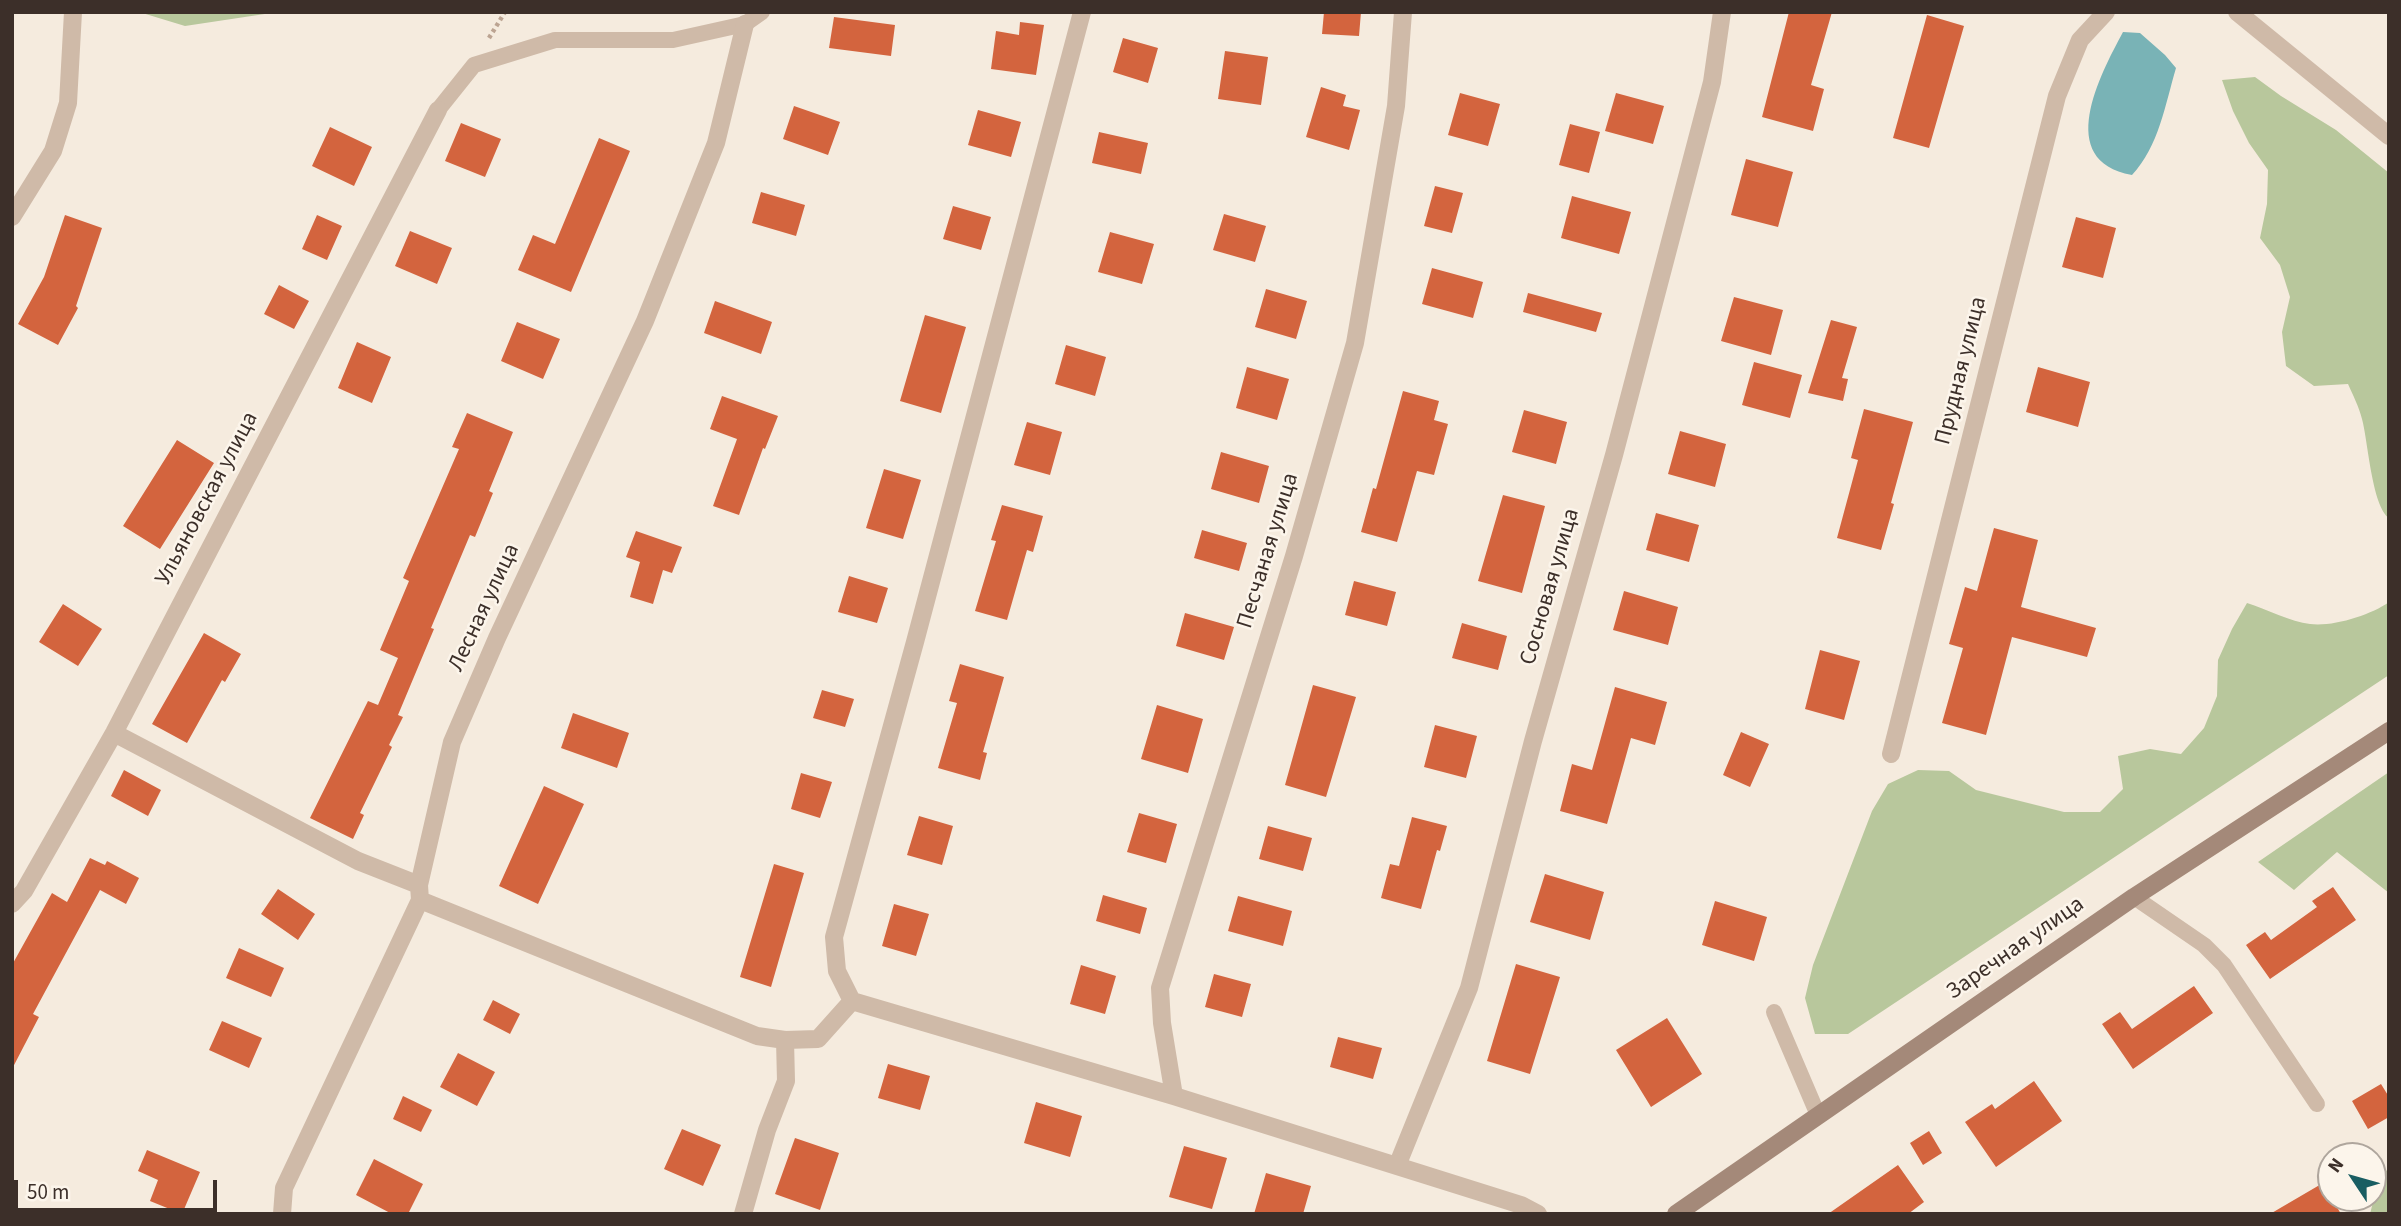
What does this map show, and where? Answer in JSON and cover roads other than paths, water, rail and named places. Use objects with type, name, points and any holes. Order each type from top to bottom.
[{"type":"main road","name":"Заречная улица","points":[[1676,1214],[2134,897],[2389,731]]},
{"type":"street","points":[[12,217],[53,151],[68,103],[73,12]]},
{"type":"street","points":[[1082,12],[919,629],[834,937],[837,971],[852,1001],[1174,1096],[1521,1205],[1538,1214]]},
{"type":"street","name":"Песчаная улица","points":[[1174,1096],[1162,1023],[1160,988],[1294,556],[1354,343],[1396,106],[1403,12]]},
{"type":"street","name":"Сосновая улица","points":[[1397,1166],[1469,988],[1712,82],[1722,12]]},
{"type":"street","name":"Прудная улица","points":[[1891,754],[2057,96],[2080,40],[2106,12]]},
{"type":"street","points":[[2237,12],[2389,136]]},
{"type":"street","name":"Лесная улица","points":[[282,1214],[284,1188],[420,893],[452,742],[497,638],[645,321],[716,143],[745,24]]},
{"type":"street","name":"Ульяновская улица","points":[[12,904],[23,891],[114,733],[438,110]]},
{"type":"street","points":[[114,733],[420,893],[757,1036],[785,1040],[818,1039],[852,1001]]},
{"type":"street","points":[[743,1214],[767,1130],[786,1081],[785,1040]]},
{"type":"lane","points":[[438,110],[474,65],[555,40],[673,40],[745,24],[762,12]]},
{"type":"lane","points":[[2134,897],[2204,944],[2224,965],[2318,1104]]},
{"type":"lane","points":[[1774,1012],[1818,1115]]},
{"type":"water","points":[[2123,32],[2140,33],[2176,68],[2155,138],[2132,175],[2108,167],[2094,153],[2089,135],[2095,92]]}]
